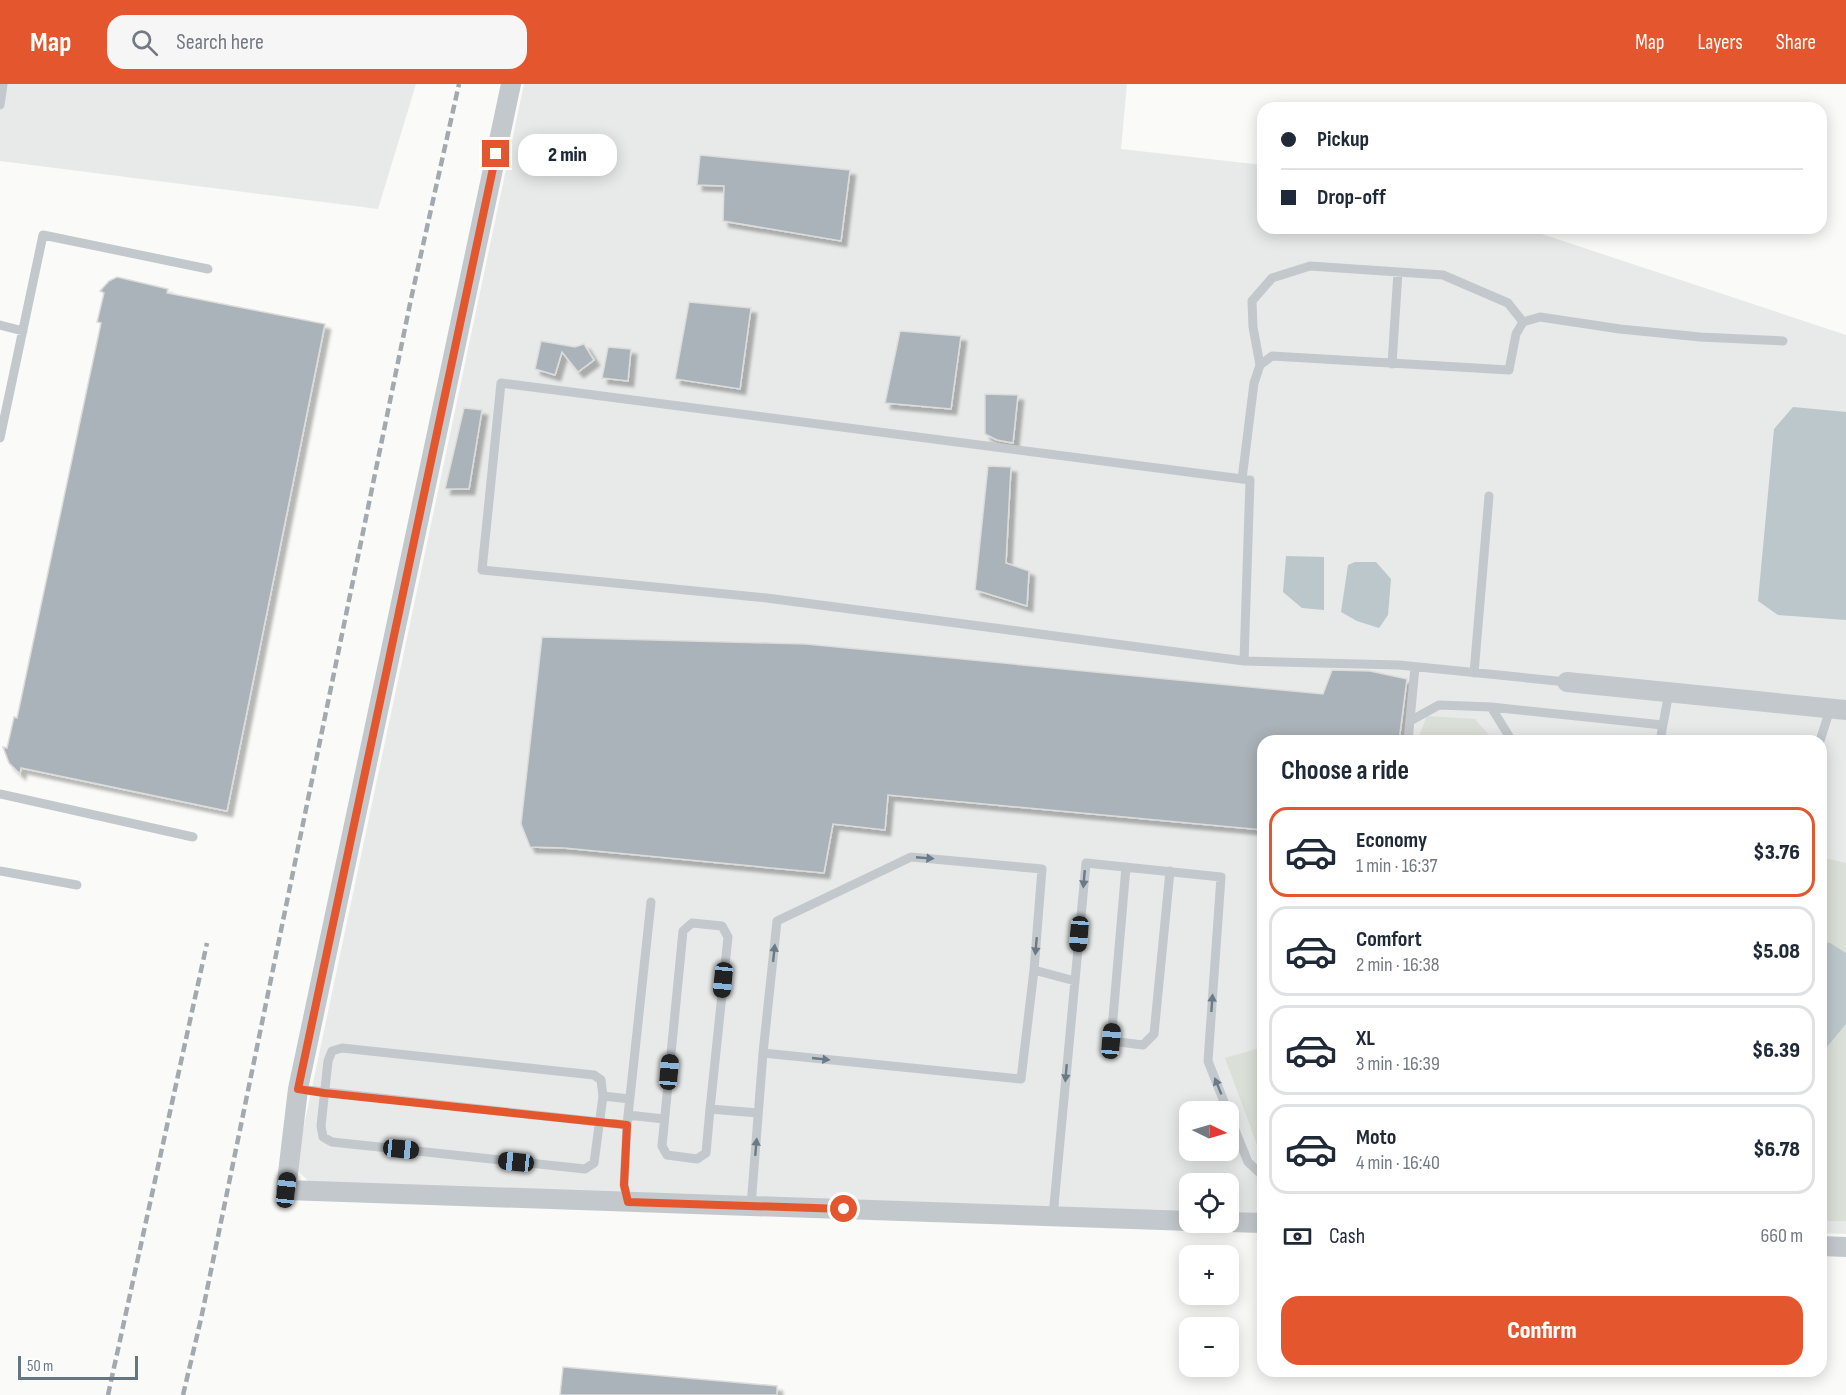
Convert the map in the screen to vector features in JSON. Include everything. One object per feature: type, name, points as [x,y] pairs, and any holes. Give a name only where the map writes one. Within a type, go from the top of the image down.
[{"type":"street","points":[[511,84],[298,1089],[286,1190],[1179,1221]]},
{"type":"street","points":[[1567,682],[1838,710]]},
{"type":"street","points":[[1239,1222],[1257,1223]]},
{"type":"street","points":[[1827,1246],[1846,1247]]},
{"type":"lane","points":[[0,105],[3,84]]},
{"type":"lane","points":[[0,438],[44,235],[208,269]]},
{"type":"lane","points":[[1242,479],[1254,383],[1260,365],[1253,327],[1252,302],[1272,278],[1310,266],[1443,275],[1508,303],[1522,322]]},
{"type":"lane","points":[[1392,364],[1398,272]]},
{"type":"lane","points":[[1260,365],[1272,356],[1509,370],[1516,334],[1522,322],[1540,317],[1620,329],[1700,337],[1784,341]]},
{"type":"lane","points":[[0,325],[23,331]]},
{"type":"lane","points":[[1244,661],[1250,480],[501,383],[482,570],[767,598],[1244,661],[1415,667],[1567,682]]},
{"type":"lane","points":[[1474,673],[1489,495]]},
{"type":"lane","points":[[1409,735],[1415,667]]},
{"type":"lane","points":[[1661,735],[1669,692]]},
{"type":"lane","points":[[1410,721],[1439,705],[1491,707],[1663,725]]},
{"type":"lane","points":[[1491,707],[1508,735]]},
{"type":"lane","points":[[1823,735],[1838,710]]},
{"type":"lane","points":[[0,794],[193,837]]},
{"type":"lane","points":[[751,1206],[763,1053],[777,921],[911,857],[1042,869],[1034,970],[1021,1079],[763,1053]]},
{"type":"lane","points":[[1053,1216],[1086,863],[1221,877],[1208,1061],[1224,1101]]},
{"type":"lane","points":[[1126,867],[1111,1041],[1143,1045],[1154,1034],[1170,871]]},
{"type":"lane","points":[[0,871],[77,885]]},
{"type":"lane","points":[[628,1202],[624,1185],[627,1120],[651,902]]},
{"type":"lane","points":[[692,923],[722,926],[728,937],[710,1109],[706,1153],[697,1159],[667,1155],[662,1146],[683,931],[692,923]]},
{"type":"lane","points":[[1034,970],[1075,981]]},
{"type":"lane","points":[[342,1048],[594,1075],[602,1080],[603,1096],[594,1163],[585,1169],[332,1142],[323,1137],[321,1126],[328,1061],[332,1051],[342,1048]]},
{"type":"lane","points":[[298,1089],[601,1122],[664,1119]]},
{"type":"lane","points":[[603,1096],[630,1099]]},
{"type":"lane","points":[[710,1109],[758,1113]]},
{"type":"lane","points":[[1239,1140],[1248,1162],[1257,1170]]},
{"type":"shaded area","points":[[0,84],[416,84],[378,209],[0,161]]},
{"type":"shaded area","points":[[524,84],[1127,84],[1121,149],[1257,164],[1257,234],[1542,234],[1846,335],[1846,1234],[1827,1233],[1827,735],[1257,735],[1257,1216],[1239,1215],[1239,1173],[1179,1173],[1179,1214],[315,1188],[295,1168]]},
{"type":"shaded area","points":[[1793,407],[1846,412],[1846,620],[1778,615],[1758,601],[1774,429]]},
{"type":"shaded area","points":[[1286,556],[1324,557],[1324,610],[1302,608],[1283,592]]},
{"type":"shaded area","points":[[1355,562],[1376,562],[1391,579],[1388,615],[1379,628],[1357,621],[1341,612],[1348,565]]},
{"type":"shaded area","points":[[1427,716],[1475,719],[1489,735],[1419,735]]},
{"type":"shaded area","points":[[1827,858],[1846,863],[1846,1221],[1827,1221]]},
{"type":"shaded area","points":[[1827,942],[1846,953],[1846,1024],[1827,1047]]},
{"type":"shaded area","points":[[1257,1049],[1257,1145],[1225,1058]]},
{"type":"building","points":[[700,155],[850,170],[841,241],[723,221],[724,186],[697,185]]},
{"type":"building","points":[[117,277],[168,289],[167,293],[325,324],[227,811],[21,768],[20,774],[9,763],[3,747],[7,748],[14,717],[17,718],[101,323],[97,322],[104,293],[100,291],[109,281]]},
{"type":"building","points":[[689,302],[751,308],[740,389],[675,379]]},
{"type":"building","points":[[900,331],[961,336],[951,409],[885,403]]},
{"type":"building","points":[[541,341],[575,347],[584,344],[594,360],[578,372],[562,352],[555,375],[535,369]]},
{"type":"building","points":[[608,347],[631,349],[628,381],[602,378]]},
{"type":"building","points":[[985,394],[1018,395],[1013,443],[997,440],[985,434]]},
{"type":"building","points":[[464,408],[482,410],[469,489],[445,489]]},
{"type":"building","points":[[988,466],[1011,467],[1006,563],[1029,571],[1027,606],[975,590]]},
{"type":"building","points":[[542,637],[806,644],[1323,694],[1332,670],[1370,671],[1407,679],[1400,735],[1257,735],[1257,829],[888,795],[885,830],[833,824],[824,873],[564,848],[530,847],[521,824]]},
{"type":"building","points":[[563,1367],[777,1386],[777,1395],[560,1395]]},
{"type":"railway","points":[[183,1395],[201,1319],[411,299],[459,84]]},
{"type":"railway","points":[[108,1395],[207,943]]},
{"type":"route","points":[[496,154],[298,1089],[627,1125],[624,1185],[628,1202],[844,1209]]}]
